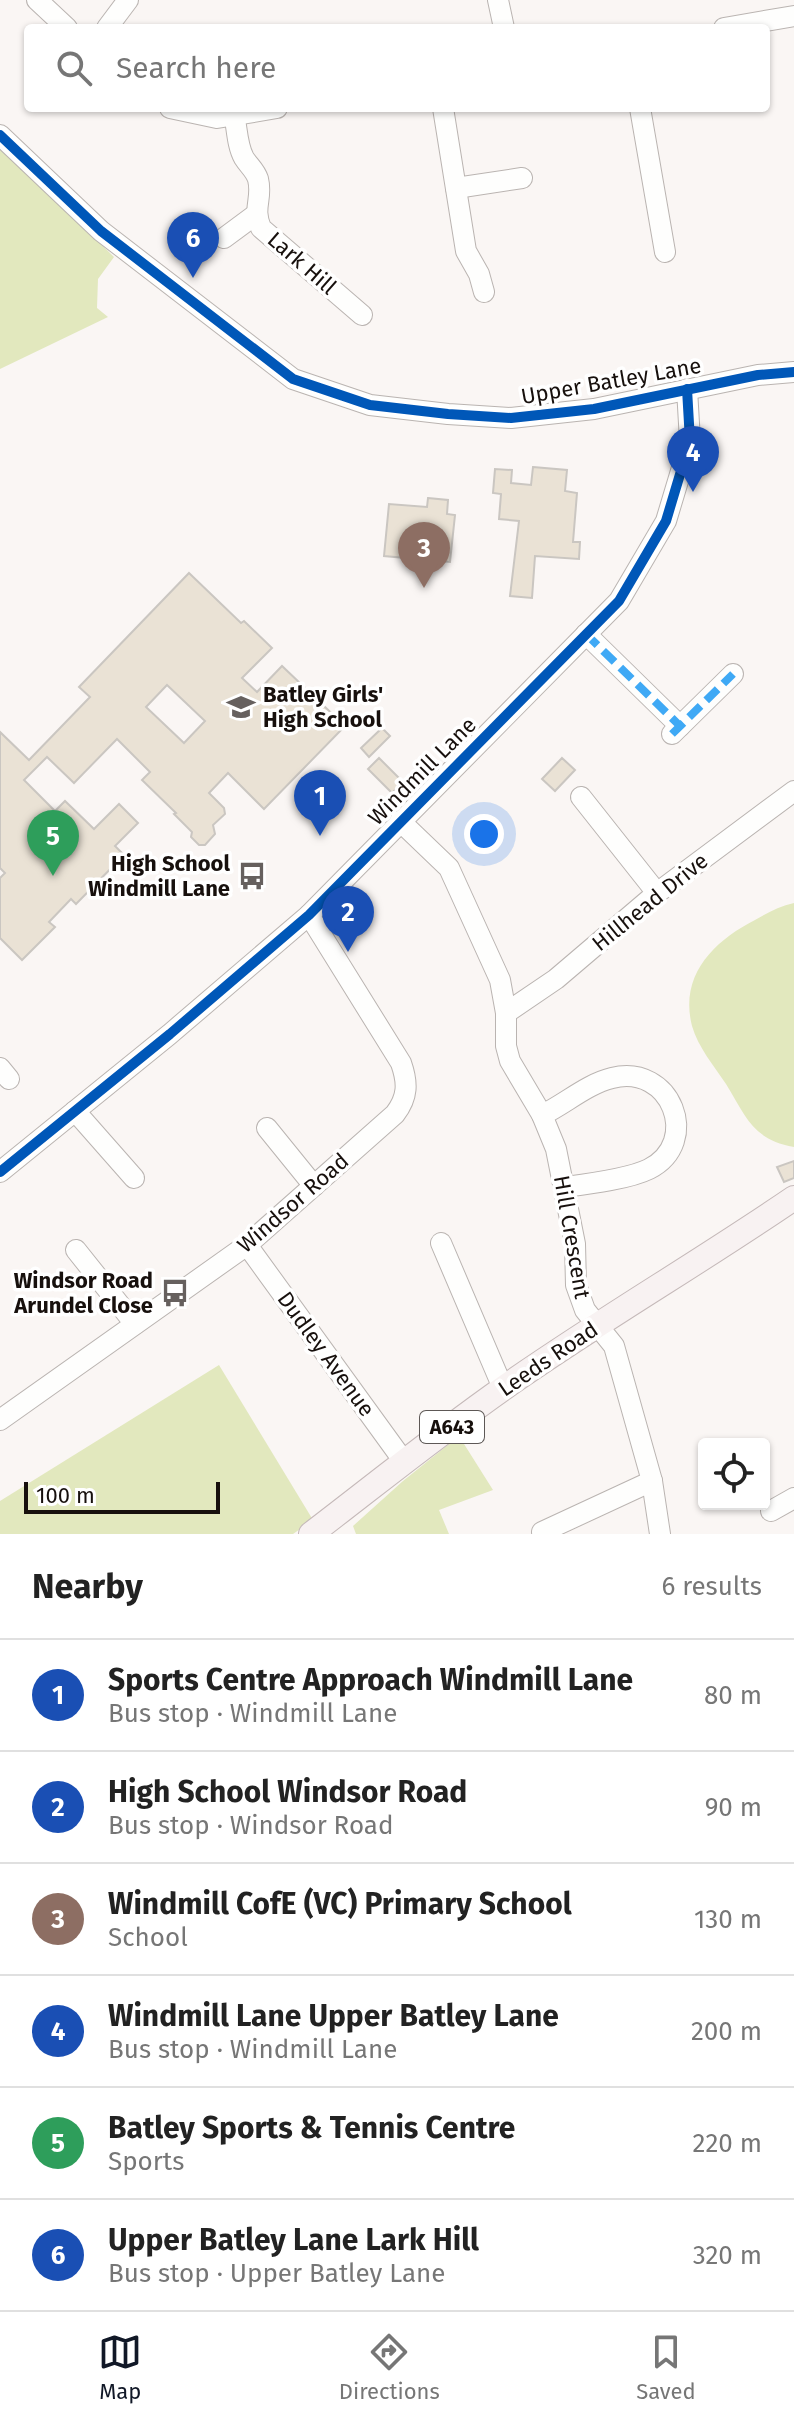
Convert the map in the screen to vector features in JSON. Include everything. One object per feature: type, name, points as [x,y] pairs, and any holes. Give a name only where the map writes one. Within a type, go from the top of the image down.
[{"type":"main road","name":"Leeds Road","points":[[311,1534],[503,1388],[794,1198]]},
{"type":"street","points":[[37,0],[63,24]]},
{"type":"street","points":[[498,0],[503,24]]},
{"type":"street","points":[[111,24],[132,2]]},
{"type":"street","points":[[733,24],[769,9],[794,16]]},
{"type":"street","points":[[189,112],[217,118],[248,112]]},
{"type":"street","points":[[444,112],[466,251],[479,274],[484,292]]},
{"type":"street","points":[[641,112],[665,252]]},
{"type":"street","name":"Lark Hill","points":[[234,114],[243,156],[255,171],[259,183],[260,196],[255,215],[261,228],[362,315]]},
{"type":"street","name":"Upper Batley Lane","points":[[0,135],[101,231],[293,379],[370,405],[511,418],[594,409],[758,375],[794,372]]},
{"type":"street","points":[[456,188],[522,178]]},
{"type":"street","points":[[224,238],[255,215]]},
{"type":"street","name":"Windmill Lane","points":[[0,1172],[170,1034],[309,915],[619,601],[666,521],[690,441],[687,389]]},
{"type":"street","points":[[586,634],[676,730],[733,674]]},
{"type":"street","name":"Hillhead Drive","points":[[506,1013],[556,979],[657,893],[794,791]]},
{"type":"street","points":[[581,797],[657,893]]},
{"type":"street","points":[[400,821],[449,868],[500,980],[506,1013]]},
{"type":"street","name":"Windsor Road","points":[[0,1420],[247,1245],[395,1114],[405,1100],[407,1078],[401,1063],[309,915]]},
{"type":"street","name":"Hill Crescent","points":[[506,1013],[506,1046],[510,1061],[542,1115],[556,1149],[575,1244],[576,1285],[585,1310],[614,1346],[652,1481],[660,1534]]},
{"type":"street","points":[[542,1115],[597,1084],[624,1076],[647,1079],[659,1086],[676,1113],[672,1144],[661,1161],[649,1169],[565,1187]]},
{"type":"street","points":[[75,1111],[134,1178]]},
{"type":"street","points":[[267,1128],[314,1186]]},
{"type":"street","points":[[441,1243],[503,1388]]},
{"type":"street","name":"Dudley Avenue","points":[[247,1245],[405,1463]]},
{"type":"street","points":[[76,1250],[135,1324]]},
{"type":"street","points":[[542,1532],[652,1481]]},
{"type":"street","points":[[771,1511],[794,1498]]},
{"type":"green space","points":[[0,144],[114,257],[98,279],[97,308],[108,317],[0,369]]},
{"type":"green space","points":[[794,903],[794,1147],[769,1139],[752,1125],[698,1041],[689,1008],[695,976],[714,949],[740,928]]},
{"type":"green space","points":[[219,1365],[313,1520],[293,1534],[0,1534],[0,1501]]},
{"type":"green space","points":[[459,1436],[493,1490],[439,1510],[449,1534],[356,1534],[353,1526]]},
{"type":"building","points":[[533,467],[567,470],[565,491],[577,493],[573,542],[580,542],[579,559],[535,556],[532,598],[510,596],[519,521],[499,519],[501,494],[493,493],[495,469],[512,470],[511,483],[531,485]]},
{"type":"building","points":[[428,498],[448,500],[447,514],[455,515],[450,562],[384,556],[389,504],[427,507]]},
{"type":"building","name":"Batley Girls' High School","points":[[189,573],[272,648],[242,678],[257,692],[282,666],[345,726],[264,809],[228,773],[209,793],[224,808],[225,814],[213,825],[215,834],[205,845],[199,845],[191,837],[192,832],[176,813],[142,780],[150,772],[117,739],[74,783],[47,757],[24,780],[55,811],[65,801],[94,829],[119,804],[138,823],[115,846],[124,855],[76,904],[71,899],[49,922],[55,927],[22,960],[0,938],[0,878],[5,873],[0,868],[0,732],[29,760],[90,697],[79,687]],"holes":[[[167,685],[205,721],[184,743],[146,707]]]},
{"type":"building","points":[[382,728],[390,736],[369,757],[361,748]]},
{"type":"building","points":[[379,758],[403,782],[392,793],[368,769]]},
{"type":"building","points":[[562,758],[575,770],[555,791],[542,779]]},
{"type":"building","points":[[794,1161],[794,1178],[784,1182],[777,1167]]},
{"type":"marked path","points":[[586,634],[680,726]]},
{"type":"marked path","points":[[672,734],[733,674]]},
{"type":"cycle path","points":[[0,135],[101,231],[293,379],[370,405],[511,418],[594,409],[758,375],[794,372]]},
{"type":"cycle path","points":[[0,1172],[170,1034],[309,915],[619,601],[666,521],[690,441],[687,389]]},
{"type":"place","name":"Upper Batley Lane Lark Hill","points":[[193,278]]},
{"type":"place","name":"Windmill Lane Upper Batley Lane","points":[[693,492]]},
{"type":"place","name":"Windmill CofE (VC) Primary School","points":[[424,588]]},
{"type":"place","name":"Batley Girls' High School","points":[[241,707]]},
{"type":"place","name":"Sports Centre Approach Windmill Lane","points":[[320,836]]},
{"type":"place","name":"Batley Sports & Tennis Centre","points":[[53,876]]},
{"type":"place","name":"High School Windmill Lane","points":[[252,876]]},
{"type":"place","name":"High School Windsor Road","points":[[348,952]]},
{"type":"place","name":"Windsor Road Arundel Close","points":[[175,1293]]}]
